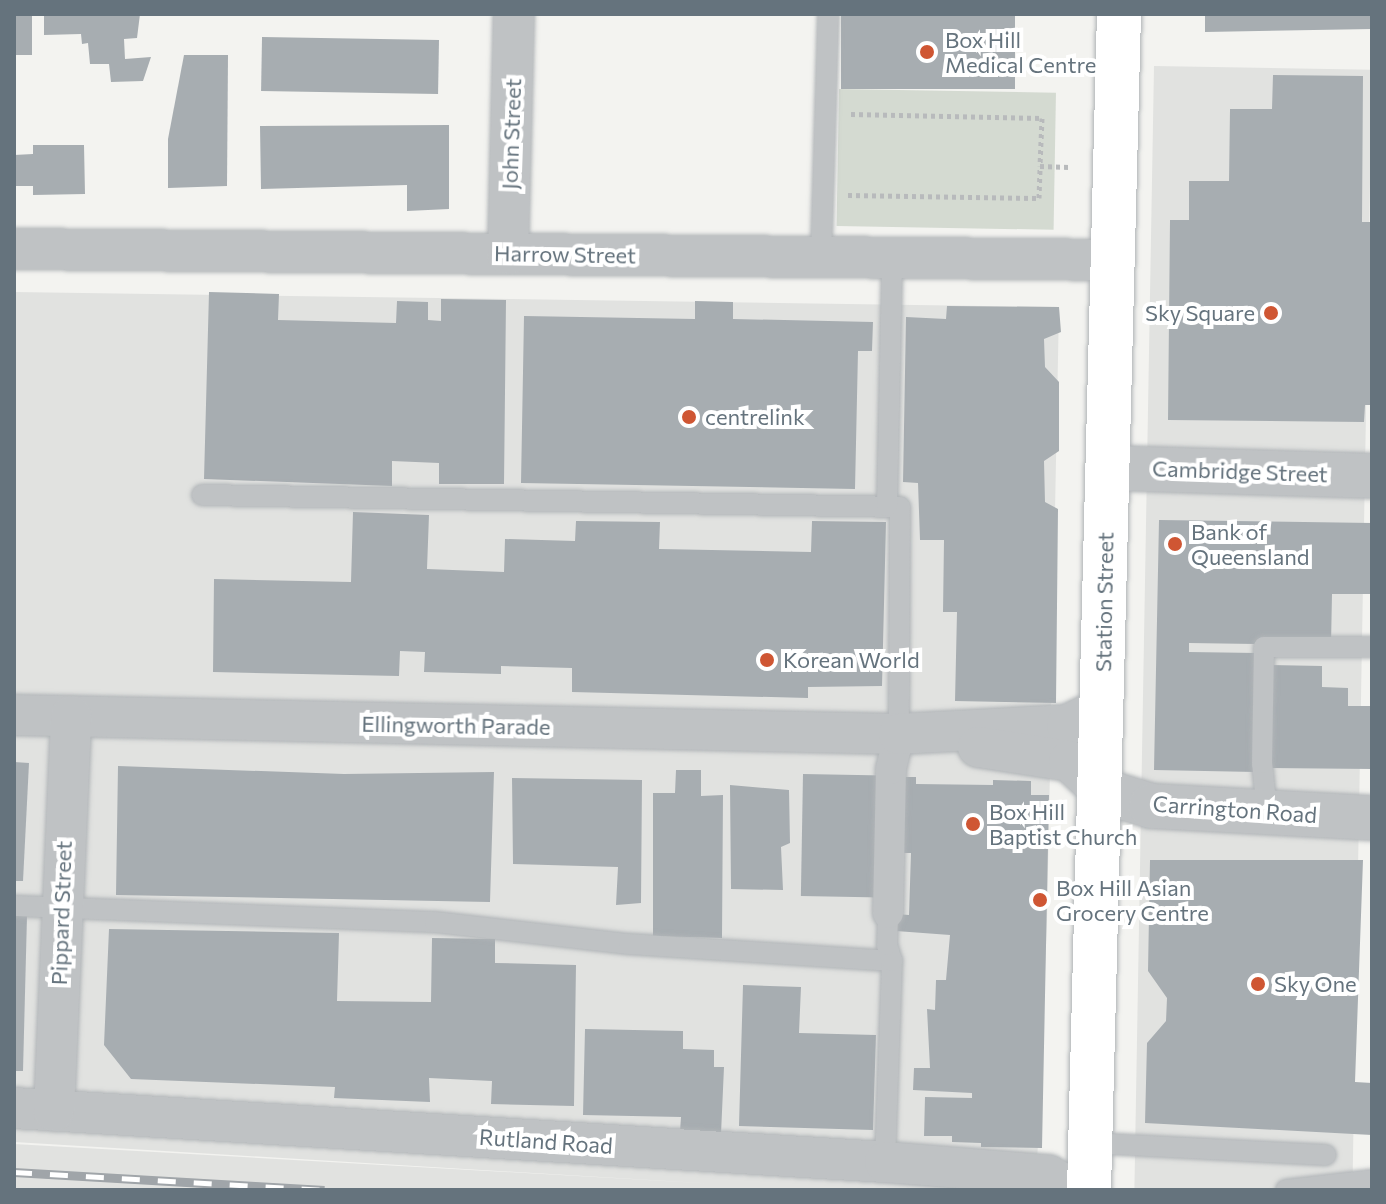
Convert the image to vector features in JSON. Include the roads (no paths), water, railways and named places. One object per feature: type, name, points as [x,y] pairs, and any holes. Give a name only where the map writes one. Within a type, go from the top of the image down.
[{"type":"main road","name":"Station Street","points":[[1089,1190],[1119,14]]},
{"type":"street","name":"John Street","points":[[508,254],[514,14]]},
{"type":"street","name":"Harrow Street","points":[[14,249],[1115,260]]},
{"type":"street","name":"Cambridge Street","points":[[1108,468],[1372,476]]},
{"type":"street","name":"Ellingworth Parade","points":[[14,715],[899,734],[1067,725],[1102,708]]},
{"type":"street","name":"Pippard Street","points":[[54,1111],[71,716]]},
{"type":"street","name":"Ellingworth Parade","points":[[899,734],[1069,761],[1100,790]]},
{"type":"street","points":[[888,913],[891,769],[899,734]]},
{"type":"street","name":"Carrington Road","points":[[1100,790],[1151,806],[1372,818]]},
{"type":"street","name":"Rutland Road","points":[[14,1108],[885,1162],[1048,1175],[1073,1190]]},
{"type":"lane","points":[[821,257],[828,14]]},
{"type":"lane","points":[[887,506],[892,258]]},
{"type":"lane","points":[[202,495],[900,507],[899,734]]},
{"type":"lane","points":[[1267,812],[1262,763],[1264,647],[1372,647]]},
{"type":"lane","points":[[14,906],[435,922],[629,944],[892,961]]},
{"type":"lane","points":[[885,1162],[892,961],[887,945],[888,913]]},
{"type":"lane","points":[[1090,1143],[1326,1155]]},
{"type":"lane","points":[[1286,1190],[1372,1180]]},
{"type":"railway","points":[[14,1172],[324,1190]]},
{"type":"place","name":"Box Hill Medical Centre","points":[[927,52]]},
{"type":"place","name":"Sky Square","points":[[1271,313]]},
{"type":"place","name":"centrelink","points":[[689,417]]},
{"type":"place","name":"Bank of Queensland","points":[[1175,544]]},
{"type":"place","name":"Korean World","points":[[767,660]]},
{"type":"place","name":"Box Hill Baptist Church","points":[[973,824]]},
{"type":"place","name":"Box Hill Asian Grocery Centre","points":[[1040,900]]},
{"type":"place","name":"Sky One","points":[[1258,984]]}]
